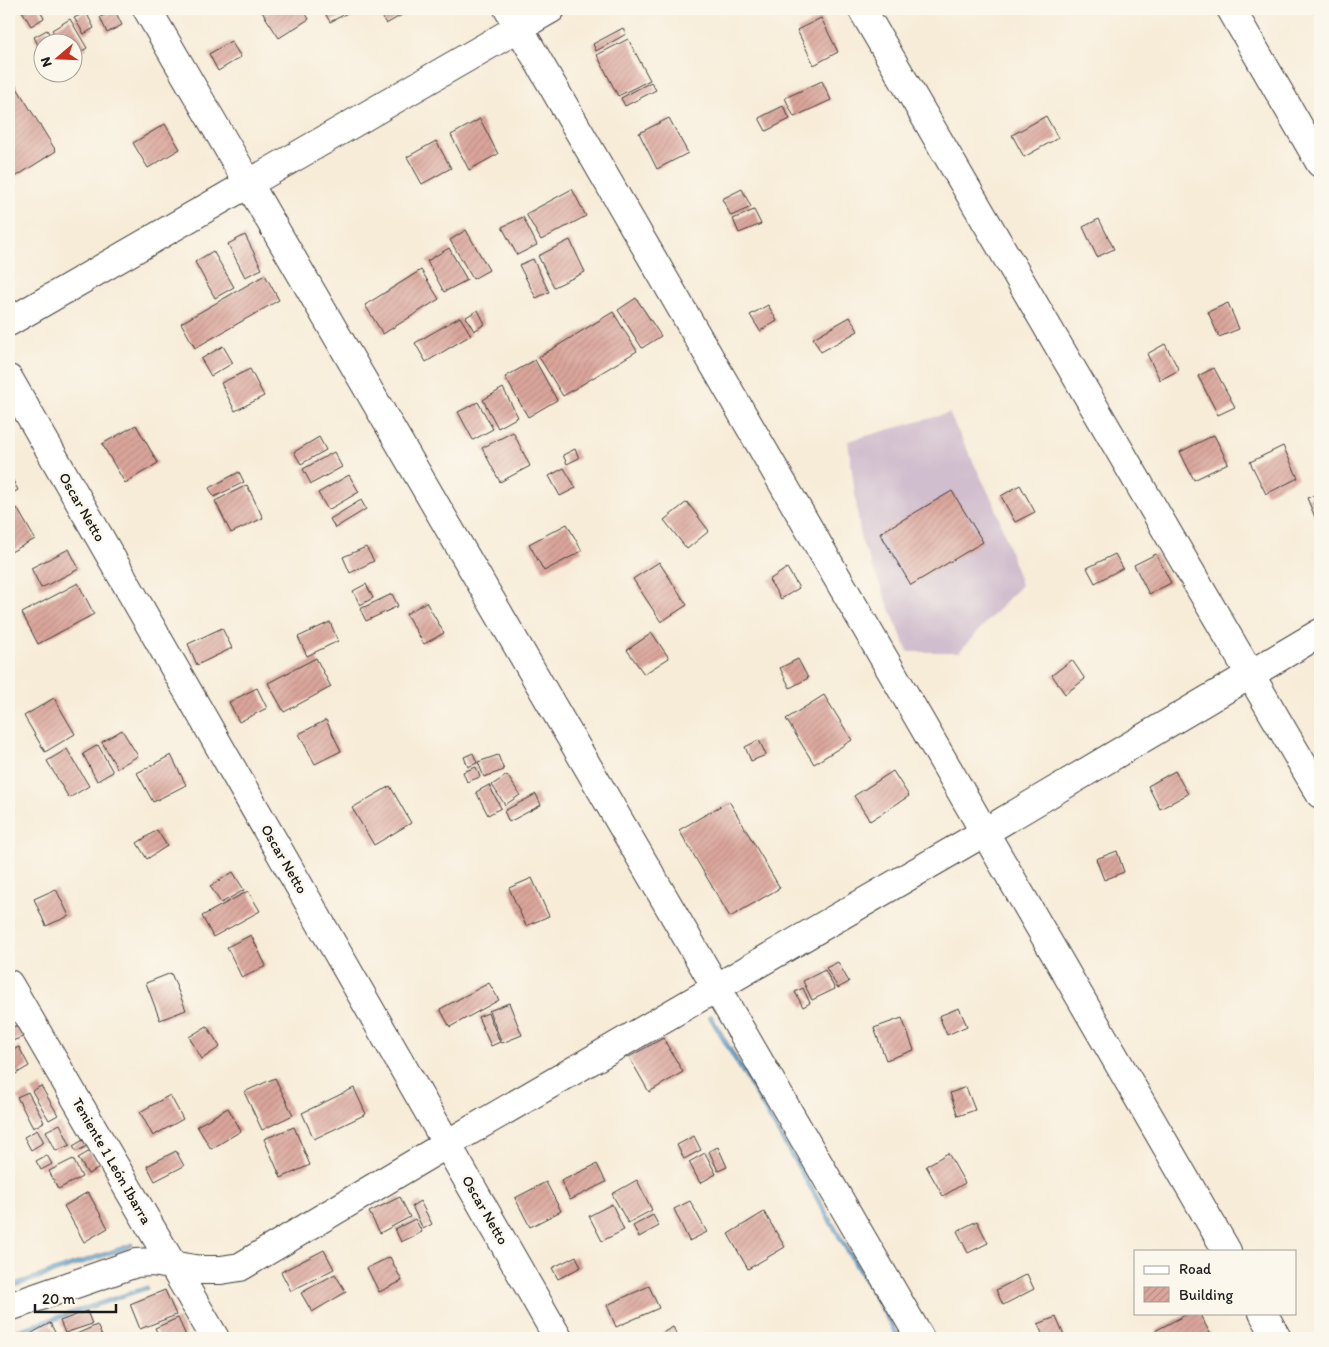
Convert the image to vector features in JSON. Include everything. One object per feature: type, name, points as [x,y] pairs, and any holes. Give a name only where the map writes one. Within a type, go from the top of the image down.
[{"type":"street","points":[[147,9],[920,1338]]},
{"type":"street","points":[[9,322],[248,183],[513,18],[551,9]]},
{"type":"street","points":[[862,9],[1320,794]]},
{"type":"street","points":[[1231,9],[1320,163]]},
{"type":"street","points":[[513,18],[1226,1250]]},
{"type":"street","name":"Oscar Netto","points":[[9,380],[558,1338]]},
{"type":"street","points":[[9,1307],[136,1263],[152,1262],[174,1267],[207,1270],[240,1267],[447,1144],[985,832],[1320,633]]},
{"type":"street","name":"Teniente 1 León Ibarra","points":[[9,984],[215,1338]]},
{"type":"street","points":[[1264,1314],[1277,1338]]},
{"type":"shaded area","points":[[949,413],[996,508],[1021,585],[959,652],[908,652],[861,540],[848,441]]},
{"type":"water","points":[[711,1014],[901,1338],[897,1338],[708,1016]]},
{"type":"water","points":[[133,1243],[132,1247],[9,1289],[9,1285]]},
{"type":"water","points":[[147,1286],[148,1289],[9,1336],[9,1332]]},
{"type":"building","points":[[21,9],[39,9],[44,18],[31,26]]},
{"type":"building","points":[[260,9],[303,9],[309,19],[279,38]]},
{"type":"building","points":[[323,9],[355,9],[330,22]]},
{"type":"building","points":[[378,9],[405,9],[407,12],[386,24]]},
{"type":"building","points":[[115,11],[122,25],[107,33],[100,17]]},
{"type":"building","points":[[86,12],[94,28],[84,34],[74,18]]},
{"type":"building","points":[[821,18],[838,52],[814,65],[797,30]]},
{"type":"building","points":[[70,19],[78,32],[53,32],[52,30]]},
{"type":"building","points":[[623,28],[626,34],[596,51],[593,44]]},
{"type":"building","points":[[82,39],[87,48],[82,51]]},
{"type":"building","points":[[628,39],[650,80],[618,96],[597,55]]},
{"type":"building","points":[[231,41],[241,57],[218,71],[209,54]]},
{"type":"building","points":[[9,75],[56,151],[9,181]]},
{"type":"building","points":[[822,81],[831,100],[794,117],[785,98]]},
{"type":"building","points":[[651,82],[656,90],[625,106],[621,98]]},
{"type":"building","points":[[783,106],[790,119],[766,131],[759,118]]},
{"type":"building","points":[[1046,116],[1058,138],[1024,157],[1012,135]]},
{"type":"building","points":[[669,118],[688,153],[657,169],[639,133]]},
{"type":"building","points":[[480,119],[498,154],[469,170],[451,135]]},
{"type":"building","points":[[165,124],[180,149],[148,168],[133,143]]},
{"type":"building","points":[[436,141],[451,168],[422,184],[407,157]]},
{"type":"building","points":[[572,189],[586,216],[541,240],[526,214]]},
{"type":"building","points":[[742,189],[751,207],[731,216],[722,199]]},
{"type":"building","points":[[754,210],[761,224],[739,233],[733,219]]},
{"type":"building","points":[[523,217],[537,245],[517,255],[502,227]]},
{"type":"building","points":[[1099,219],[1114,249],[1097,257],[1083,227]]},
{"type":"building","points":[[466,230],[489,270],[473,279],[450,240]]},
{"type":"building","points":[[245,235],[262,269],[245,277],[228,244]]},
{"type":"building","points":[[570,240],[585,272],[554,287],[538,256]]},
{"type":"building","points":[[449,248],[467,280],[444,292],[427,261]]},
{"type":"building","points":[[213,251],[234,287],[215,298],[195,262]]},
{"type":"building","points":[[533,259],[549,292],[536,298],[519,265]]},
{"type":"building","points":[[421,270],[439,299],[383,334],[365,305]]},
{"type":"building","points":[[265,275],[279,300],[195,348],[181,323]]},
{"type":"building","points":[[636,298],[661,336],[642,348],[618,310]]},
{"type":"building","points":[[1228,303],[1239,329],[1219,337],[1208,312]]},
{"type":"building","points":[[768,305],[777,321],[760,331],[750,315]]},
{"type":"building","points":[[478,310],[485,324],[474,331],[466,317]]},
{"type":"building","points":[[613,312],[637,351],[563,396],[539,357]]},
{"type":"building","points":[[460,317],[471,335],[426,362],[415,343]]},
{"type":"building","points":[[850,317],[858,331],[821,352],[813,338]]},
{"type":"building","points":[[1165,344],[1179,370],[1160,380],[1147,354]]},
{"type":"building","points":[[223,346],[233,363],[211,376],[201,359]]},
{"type":"building","points":[[535,360],[557,400],[528,417],[505,377]]},
{"type":"building","points":[[1214,368],[1235,407],[1218,415],[1198,376]]},
{"type":"building","points":[[250,369],[264,396],[235,411],[221,383]]},
{"type":"building","points":[[503,388],[518,417],[498,428],[483,400]]},
{"type":"building","points":[[478,402],[493,429],[473,440],[458,412]]},
{"type":"building","points":[[136,425],[158,463],[125,483],[102,444]]},
{"type":"building","points":[[513,432],[530,466],[500,482],[482,448]]},
{"type":"building","points":[[1214,435],[1228,463],[1194,480],[1180,452]]},
{"type":"building","points":[[319,437],[326,450],[301,464],[294,452]]},
{"type":"building","points":[[1283,446],[1298,478],[1266,494],[1250,462]]},
{"type":"building","points":[[575,449],[579,458],[567,464],[563,455]]},
{"type":"building","points":[[334,452],[342,467],[311,484],[303,469]]},
{"type":"building","points":[[564,468],[576,488],[560,496],[549,476]]},
{"type":"building","points":[[239,472],[244,482],[214,497],[209,488]]},
{"type":"building","points":[[9,473],[18,490],[9,495]]},
{"type":"building","points":[[349,475],[359,492],[328,510],[318,493]]},
{"type":"building","points":[[247,485],[263,518],[231,533],[215,501]]},
{"type":"building","points":[[1020,485],[1035,512],[1015,522],[1001,496]]},
{"type":"building","points":[[952,491],[983,542],[911,585],[880,533]]},
{"type":"building","points":[[1320,493],[1320,529],[1307,498]]},
{"type":"building","points":[[361,500],[366,509],[335,528],[330,519]]},
{"type":"building","points":[[687,502],[709,531],[687,549],[664,520]]},
{"type":"building","points":[[17,508],[35,539],[9,553],[9,513]]},
{"type":"building","points":[[567,524],[582,551],[544,571],[529,544]]},
{"type":"building","points":[[366,547],[374,561],[350,573],[343,557]]},
{"type":"building","points":[[69,549],[79,569],[41,588],[31,568]]},
{"type":"building","points":[[1115,554],[1123,568],[1095,583],[1087,568]]},
{"type":"building","points":[[1156,554],[1171,583],[1149,594],[1134,565]]},
{"type":"building","points":[[659,562],[687,605],[661,622],[633,579]]},
{"type":"building","points":[[787,568],[799,588],[781,599],[769,580]]},
{"type":"building","points":[[78,583],[94,614],[38,644],[22,613]]},
{"type":"building","points":[[366,584],[373,598],[360,605],[353,591]]},
{"type":"building","points":[[392,594],[398,606],[366,621],[360,609]]},
{"type":"building","points":[[426,602],[444,633],[424,644],[406,614]]},
{"type":"building","points":[[330,622],[338,641],[307,656],[298,637]]},
{"type":"building","points":[[222,628],[232,648],[197,665],[188,644]]},
{"type":"building","points":[[652,633],[669,658],[644,674],[627,650]]},
{"type":"building","points":[[316,658],[331,687],[284,712],[268,683]]},
{"type":"building","points":[[798,659],[808,678],[790,688],[780,668]]},
{"type":"building","points":[[1072,660],[1085,679],[1065,694],[1052,675]]},
{"type":"building","points":[[257,688],[267,708],[239,722],[229,702]]},
{"type":"building","points":[[824,695],[852,740],[814,764],[786,719]]},
{"type":"building","points":[[54,698],[75,734],[45,752],[24,716]]},
{"type":"building","points":[[326,720],[341,751],[315,764],[299,734]]},
{"type":"building","points":[[122,730],[138,756],[117,768],[102,742]]},
{"type":"building","points":[[759,740],[766,755],[751,761],[745,747]]},
{"type":"building","points":[[98,745],[113,772],[97,781],[83,754]]},
{"type":"building","points":[[67,749],[89,786],[69,798],[47,761]]},
{"type":"building","points":[[473,753],[477,763],[468,767],[464,757]]},
{"type":"building","points":[[171,755],[186,785],[153,802],[137,773]]},
{"type":"building","points":[[498,755],[504,770],[484,777],[478,762]]},
{"type":"building","points":[[476,767],[480,777],[467,782],[463,772]]},
{"type":"building","points":[[893,771],[909,796],[870,821],[854,796]]},
{"type":"building","points":[[1175,771],[1188,794],[1160,809],[1148,786]]},
{"type":"building","points":[[507,775],[520,795],[505,805],[492,785]]},
{"type":"building","points":[[489,785],[501,808],[488,815],[476,792]]},
{"type":"building","points":[[390,786],[411,823],[374,845],[352,808]]},
{"type":"building","points":[[536,794],[541,805],[509,822],[504,811]]},
{"type":"building","points":[[729,801],[780,888],[730,917],[679,830]]},
{"type":"building","points":[[157,830],[167,846],[147,859],[137,843]]},
{"type":"building","points":[[1117,851],[1124,872],[1104,880],[1096,859]]},
{"type":"building","points":[[233,872],[244,890],[221,903],[210,886]]},
{"type":"building","points":[[532,878],[549,916],[526,926],[509,888]]},
{"type":"building","points":[[56,889],[69,916],[46,926],[34,899]]},
{"type":"building","points":[[248,891],[260,911],[213,937],[202,916]]},
{"type":"building","points":[[251,935],[266,966],[242,978],[227,947]]},
{"type":"building","points":[[838,962],[849,982],[838,988],[826,968]]},
{"type":"building","points":[[825,970],[835,989],[812,1000],[803,981]]},
{"type":"building","points":[[171,973],[186,1010],[160,1020],[146,983]]},
{"type":"building","points":[[489,983],[499,1000],[450,1027],[440,1009]]},
{"type":"building","points":[[803,988],[810,1003],[803,1007],[795,992]]},
{"type":"building","points":[[509,1003],[522,1035],[502,1043],[489,1011]]},
{"type":"building","points":[[959,1008],[967,1026],[947,1035],[939,1016]]},
{"type":"building","points":[[488,1013],[500,1042],[491,1046],[478,1017]]},
{"type":"building","points":[[902,1018],[914,1050],[886,1060],[874,1028]]},
{"type":"building","points":[[22,1024],[26,1036],[9,1042],[9,1028]]},
{"type":"building","points":[[207,1026],[220,1047],[202,1059],[189,1037]]},
{"type":"building","points":[[663,1038],[683,1072],[649,1092],[629,1057]]},
{"type":"building","points":[[19,1047],[29,1066],[9,1078],[9,1052]]},
{"type":"building","points":[[275,1078],[293,1115],[262,1130],[244,1092]]},
{"type":"building","points":[[41,1086],[58,1115],[49,1120],[32,1091]]},
{"type":"building","points":[[966,1087],[975,1110],[958,1116],[950,1093]]},
{"type":"building","points":[[354,1088],[366,1114],[314,1139],[302,1113]]},
{"type":"building","points":[[28,1092],[44,1122],[33,1128],[17,1097]]},
{"type":"building","points":[[170,1095],[183,1119],[153,1136],[140,1112]]},
{"type":"building","points":[[228,1108],[241,1131],[211,1149],[197,1126]]},
{"type":"building","points":[[60,1124],[70,1145],[56,1151],[46,1131]]},
{"type":"building","points":[[294,1127],[310,1165],[281,1178],[264,1139]]},
{"type":"building","points":[[37,1130],[44,1142],[31,1150],[24,1137]]},
{"type":"building","points":[[694,1136],[701,1150],[684,1159],[677,1145]]},
{"type":"building","points":[[83,1140],[87,1146],[76,1152],[73,1146]]},
{"type":"building","points":[[718,1147],[727,1167],[718,1171],[709,1151]]},
{"type":"building","points":[[90,1151],[100,1168],[88,1174],[78,1158]]},
{"type":"building","points":[[176,1151],[184,1166],[155,1181],[147,1166]]},
{"type":"building","points":[[705,1153],[716,1174],[700,1183],[689,1162]]},
{"type":"building","points":[[948,1153],[965,1183],[943,1196],[926,1166]]},
{"type":"building","points":[[47,1155],[52,1164],[41,1170],[36,1161]]},
{"type":"building","points":[[73,1159],[82,1177],[58,1189],[49,1171]]},
{"type":"building","points":[[597,1164],[606,1182],[570,1200],[561,1181]]},
{"type":"building","points":[[637,1180],[652,1210],[628,1223],[612,1194]]},
{"type":"building","points":[[546,1182],[561,1211],[530,1227],[515,1198]]},
{"type":"building","points":[[88,1192],[108,1228],[84,1242],[64,1206]]},
{"type":"building","points":[[400,1197],[410,1217],[380,1233],[369,1212]]},
{"type":"building","points":[[420,1201],[432,1224],[423,1229],[412,1206]]},
{"type":"building","points":[[690,1201],[707,1232],[689,1241],[674,1209]]},
{"type":"building","points":[[612,1204],[624,1230],[602,1241],[589,1216]]},
{"type":"building","points":[[764,1212],[785,1247],[748,1269],[728,1234]]},
{"type":"building","points":[[653,1215],[659,1226],[639,1237],[633,1226]]},
{"type":"building","points":[[415,1219],[422,1232],[401,1242],[395,1229]]},
{"type":"building","points":[[977,1221],[988,1243],[968,1253],[957,1231]]},
{"type":"building","points":[[324,1250],[334,1269],[291,1291],[281,1272]]},
{"type":"building","points":[[576,1256],[581,1267],[558,1279],[552,1268]]},
{"type":"building","points":[[390,1257],[402,1281],[379,1292],[367,1268]]},
{"type":"building","points":[[335,1274],[346,1292],[312,1312],[301,1293]]},
{"type":"building","points":[[1027,1274],[1034,1289],[1003,1305],[996,1290]]},
{"type":"building","points":[[649,1286],[659,1308],[616,1327],[607,1305]]},
{"type":"building","points":[[165,1290],[176,1315],[140,1329],[130,1304]]},
{"type":"building","points":[[87,1311],[92,1324],[65,1333],[60,1321]]},
{"type":"building","points":[[1187,1314],[1200,1314],[1211,1335],[1206,1338],[1159,1338],[1155,1331]]},
{"type":"building","points":[[1056,1317],[1065,1338],[1044,1338],[1038,1324]]},
{"type":"building","points":[[178,1318],[187,1338],[160,1338],[155,1328]]},
{"type":"building","points":[[50,1323],[58,1338],[23,1338]]},
{"type":"building","points":[[97,1325],[102,1336],[96,1338],[73,1338],[72,1336]]},
{"type":"building","points":[[673,1327],[679,1338],[658,1338],[657,1336]]}]
